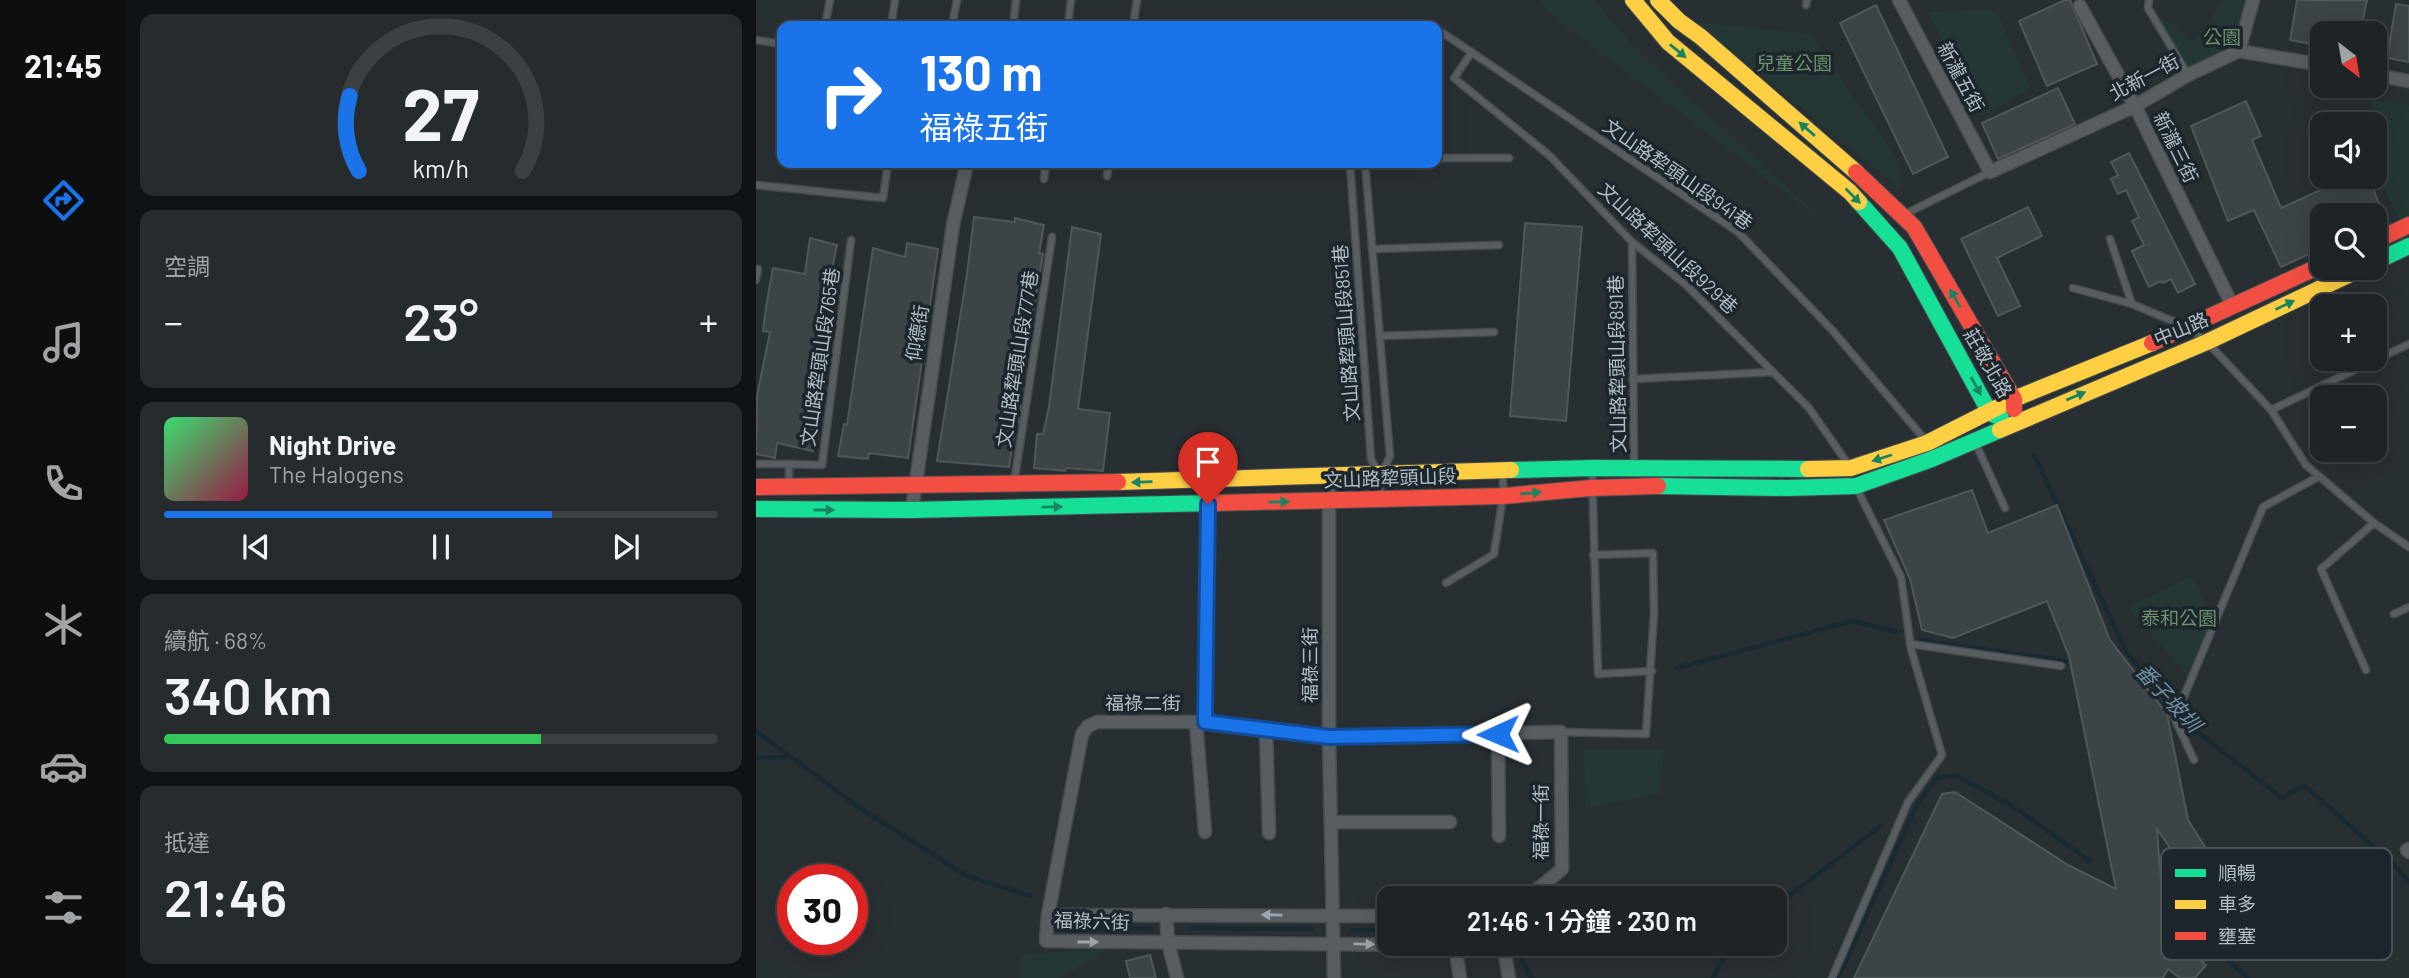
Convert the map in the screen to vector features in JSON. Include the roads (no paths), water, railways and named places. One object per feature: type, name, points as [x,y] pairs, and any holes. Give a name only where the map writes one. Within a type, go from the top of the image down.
[{"type":"main road","name":"莊敬北路","points":[[1633,0],[1668,42],[1850,192],[1900,247],[1990,413],[2014,424],[2014,399],[1914,227],[1862,177],[1658,0]]},
{"type":"main road","points":[[2387,235],[2409,225]]},
{"type":"main road","points":[[2387,256],[2409,246]]},
{"type":"main road","name":"中山路","points":[[1990,413],[2014,399],[2189,328],[2310,271]]},
{"type":"main road","name":"中山路","points":[[2014,424],[2207,342],[2338,280]]},
{"type":"main road","name":"文山路犂頭山段","points":[[756,487],[1014,485],[1592,468],[1851,468],[1927,443],[1990,413]]},
{"type":"main road","name":"文山路犂頭山段","points":[[756,509],[912,510],[1329,501],[1503,495],[1635,486],[1856,486],[1931,459],[2014,424]]},
{"type":"street","name":"新瀧五街","points":[[1899,0],[1990,172]]},
{"type":"street","points":[[2253,0],[2239,51],[2310,63]]},
{"type":"street","name":"新瀧三街","points":[[2080,6],[2135,106],[2232,307]]},
{"type":"street","name":"北新一街","points":[[1990,172],[2135,106],[2188,75],[2239,51]]},
{"type":"street","points":[[2387,77],[2409,81]]},
{"type":"street","name":"仰德街","points":[[912,510],[913,487],[953,225],[966,168]]},
{"type":"street","name":"福祿三街","points":[[1329,477],[1329,737],[1334,978]]},
{"type":"street","points":[[1205,832],[1200,722],[1208,504]]},
{"type":"street","name":"福祿二街","points":[[1048,915],[1082,734],[1088,726],[1097,722],[1200,722],[1329,737],[1561,732]]},
{"type":"street","points":[[1266,729],[1269,833]]},
{"type":"street","name":"福祿一街","points":[[1541,886],[1562,869],[1561,732]]},
{"type":"street","points":[[1498,734],[1499,836]]},
{"type":"street","points":[[1331,822],[1451,822]]},
{"type":"street","points":[[1166,914],[1168,942],[1177,978]]},
{"type":"street","name":"福祿六街","points":[[1377,916],[1048,915],[1046,941],[1377,944]]},
{"type":"street","points":[[1457,956],[1460,978]]},
{"type":"street","points":[[1505,956],[1509,978]]},
{"type":"lane","points":[[826,21],[830,0]]},
{"type":"lane","points":[[892,21],[895,0]]},
{"type":"lane","points":[[953,21],[957,0]]},
{"type":"lane","points":[[1014,21],[1016,0]]},
{"type":"lane","points":[[1069,21],[1071,0]]},
{"type":"lane","points":[[1134,21],[1137,0]]},
{"type":"lane","points":[[2148,4],[2188,75]]},
{"type":"lane","name":"文山路犂頭山段941巷","points":[[1442,32],[1738,232],[1832,330],[1927,443]]},
{"type":"lane","points":[[756,40],[777,43]]},
{"type":"lane","name":"文山路犂頭山段929巷","points":[[1472,52],[1454,78],[1550,156],[1632,242],[1685,284],[1810,408],[1851,468],[1856,486],[1901,577],[1910,644],[1942,755],[1908,802],[1832,978]]},
{"type":"lane","points":[[1442,158],[1508,158]]},
{"type":"lane","points":[[756,185],[883,198],[887,168]]},
{"type":"lane","points":[[1044,178],[1045,168]]},
{"type":"lane","points":[[1107,176],[1108,168]]},
{"type":"lane","name":"文山路犂頭山段851巷","points":[[1350,168],[1371,459],[1380,475],[1380,499]]},
{"type":"lane","points":[[1365,168],[1390,456],[1380,475]]},
{"type":"lane","points":[[1911,211],[1990,172]]},
{"type":"lane","name":"文山路犂頭山段777巷","points":[[1014,485],[1052,237]]},
{"type":"lane","points":[[2110,239],[2132,304]]},
{"type":"lane","name":"文山路犂頭山段765巷","points":[[789,487],[789,464],[821,465],[851,240]]},
{"type":"lane","name":"文山路犂頭山段891巷","points":[[1632,242],[1635,486]]},
{"type":"lane","points":[[1372,249],[1499,245]]},
{"type":"lane","points":[[756,280],[758,269]]},
{"type":"lane","points":[[2073,288],[2132,304],[2189,328],[2207,342],[2271,410],[2306,465],[2318,477],[2374,523],[2409,547]]},
{"type":"lane","points":[[1380,336],[1494,332]]},
{"type":"lane","points":[[2271,410],[2409,344]]},
{"type":"lane","points":[[1633,379],[1773,372]]},
{"type":"lane","points":[[1968,424],[2005,508]]},
{"type":"lane","points":[[756,464],[789,464]]},
{"type":"lane","points":[[1592,468],[1598,674],[1652,671]]},
{"type":"lane","points":[[1446,583],[1494,554],[1503,495],[1503,471]]},
{"type":"lane","points":[[2194,760],[2173,715],[2185,694],[2263,508],[2318,477]]},
{"type":"lane","points":[[2366,670],[2322,569],[2374,523]]},
{"type":"lane","points":[[1561,732],[1646,734],[1652,671],[1653,554],[1593,555]]},
{"type":"lane","points":[[2394,614],[2409,607]]},
{"type":"lane","points":[[1910,644],[2061,666]]},
{"type":"waterway","name":"番子坡圳","points":[[2034,455],[2127,653],[2191,727],[2282,798],[2304,785],[2375,848]]},
{"type":"waterway","points":[[1677,668],[1853,621],[1897,632]]},
{"type":"waterway","points":[[1919,640],[2066,661]]},
{"type":"waterway","points":[[756,731],[860,808],[967,876],[1031,896]]},
{"type":"waterway","points":[[756,758],[790,757]]},
{"type":"waterway","points":[[1838,978],[1917,805],[1937,778],[1956,775],[2014,807],[2090,861]]},
{"type":"waterway","points":[[1787,897],[1881,826]]},
{"type":"waterway","name":"番子坡圳","points":[[2392,863],[2409,882]]},
{"type":"waterway","points":[[1074,928],[1151,929]]},
{"type":"waterway","points":[[1193,928],[1311,929]]},
{"type":"waterway","points":[[1352,930],[1377,930]]},
{"type":"waterway","points":[[1520,956],[1531,978]]},
{"type":"waterway","points":[[1713,978],[1724,956]]},
{"type":"waterway","points":[[2228,960],[2248,978]]},
{"type":"park label","name":"公園","points":[[2222,37]]},
{"type":"park label","name":"兒童公園","points":[[1794,63]]},
{"type":"park label","name":"泰和公園","points":[[2179,618]]}]
